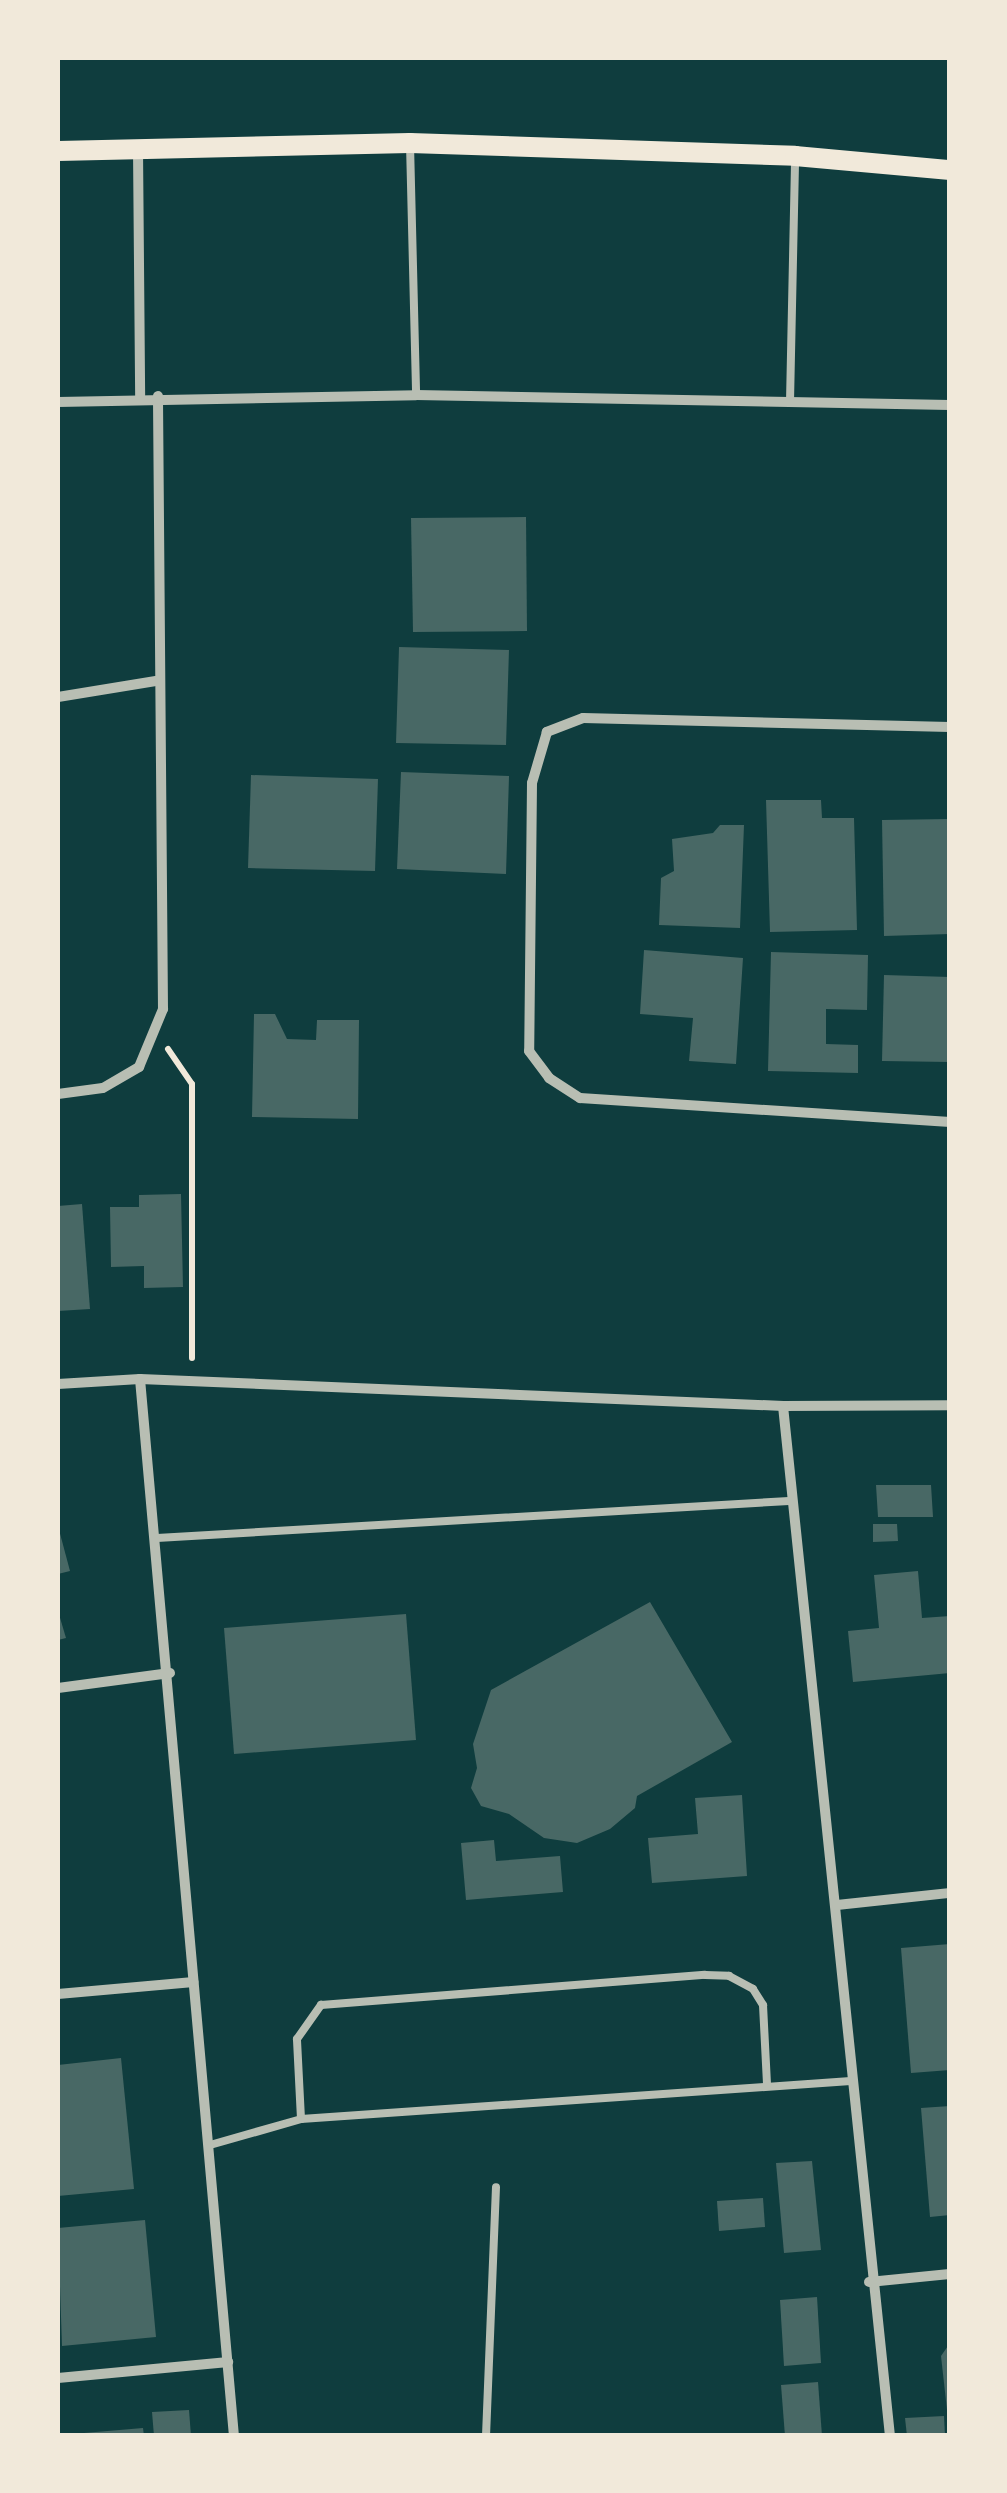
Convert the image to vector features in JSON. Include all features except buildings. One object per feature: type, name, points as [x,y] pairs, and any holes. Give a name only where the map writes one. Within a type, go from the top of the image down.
[{"type":"main road","points":[[58,151],[410,142],[795,156],[950,170]]},
{"type":"street","points":[[138,148],[140,398]]},
{"type":"street","points":[[58,402],[158,396],[416,395],[950,405]]},
{"type":"street","points":[[58,1094],[103,1088],[138,1068],[164,1009],[156,681],[158,396]]},
{"type":"street","points":[[58,697],[156,681]]},
{"type":"street","points":[[950,727],[583,718],[547,732],[532,783],[529,1050],[549,1078],[580,1098],[950,1122]]},
{"type":"street","points":[[140,1378],[170,1673],[234,2436]]},
{"type":"street","points":[[58,1384],[140,1378],[783,1406],[950,1406]]},
{"type":"street","points":[[783,1406],[789,1501],[836,1905],[869,2282],[890,2436]]},
{"type":"street","points":[[58,1688],[170,1673]]},
{"type":"street","points":[[836,1905],[950,1893]]},
{"type":"street","points":[[58,1994],[193,1982]]},
{"type":"street","points":[[869,2282],[950,2274]]},
{"type":"street","points":[[58,2378],[228,2362]]},
{"type":"lane","points":[[410,142],[416,395]]},
{"type":"lane","points":[[790,402],[795,156]]},
{"type":"lane","points":[[157,1538],[789,1501]]},
{"type":"lane","points":[[301,2119],[294,2055],[304,2022],[321,2005],[705,1975],[729,1976],[754,1989],[764,2005],[767,2085]]},
{"type":"lane","points":[[210,2145],[301,2119],[851,2081]]},
{"type":"lane","points":[[486,2436],[496,2187]]},
{"type":"path","points":[[153,1034],[180,1059],[192,1084],[192,1381]]}]
